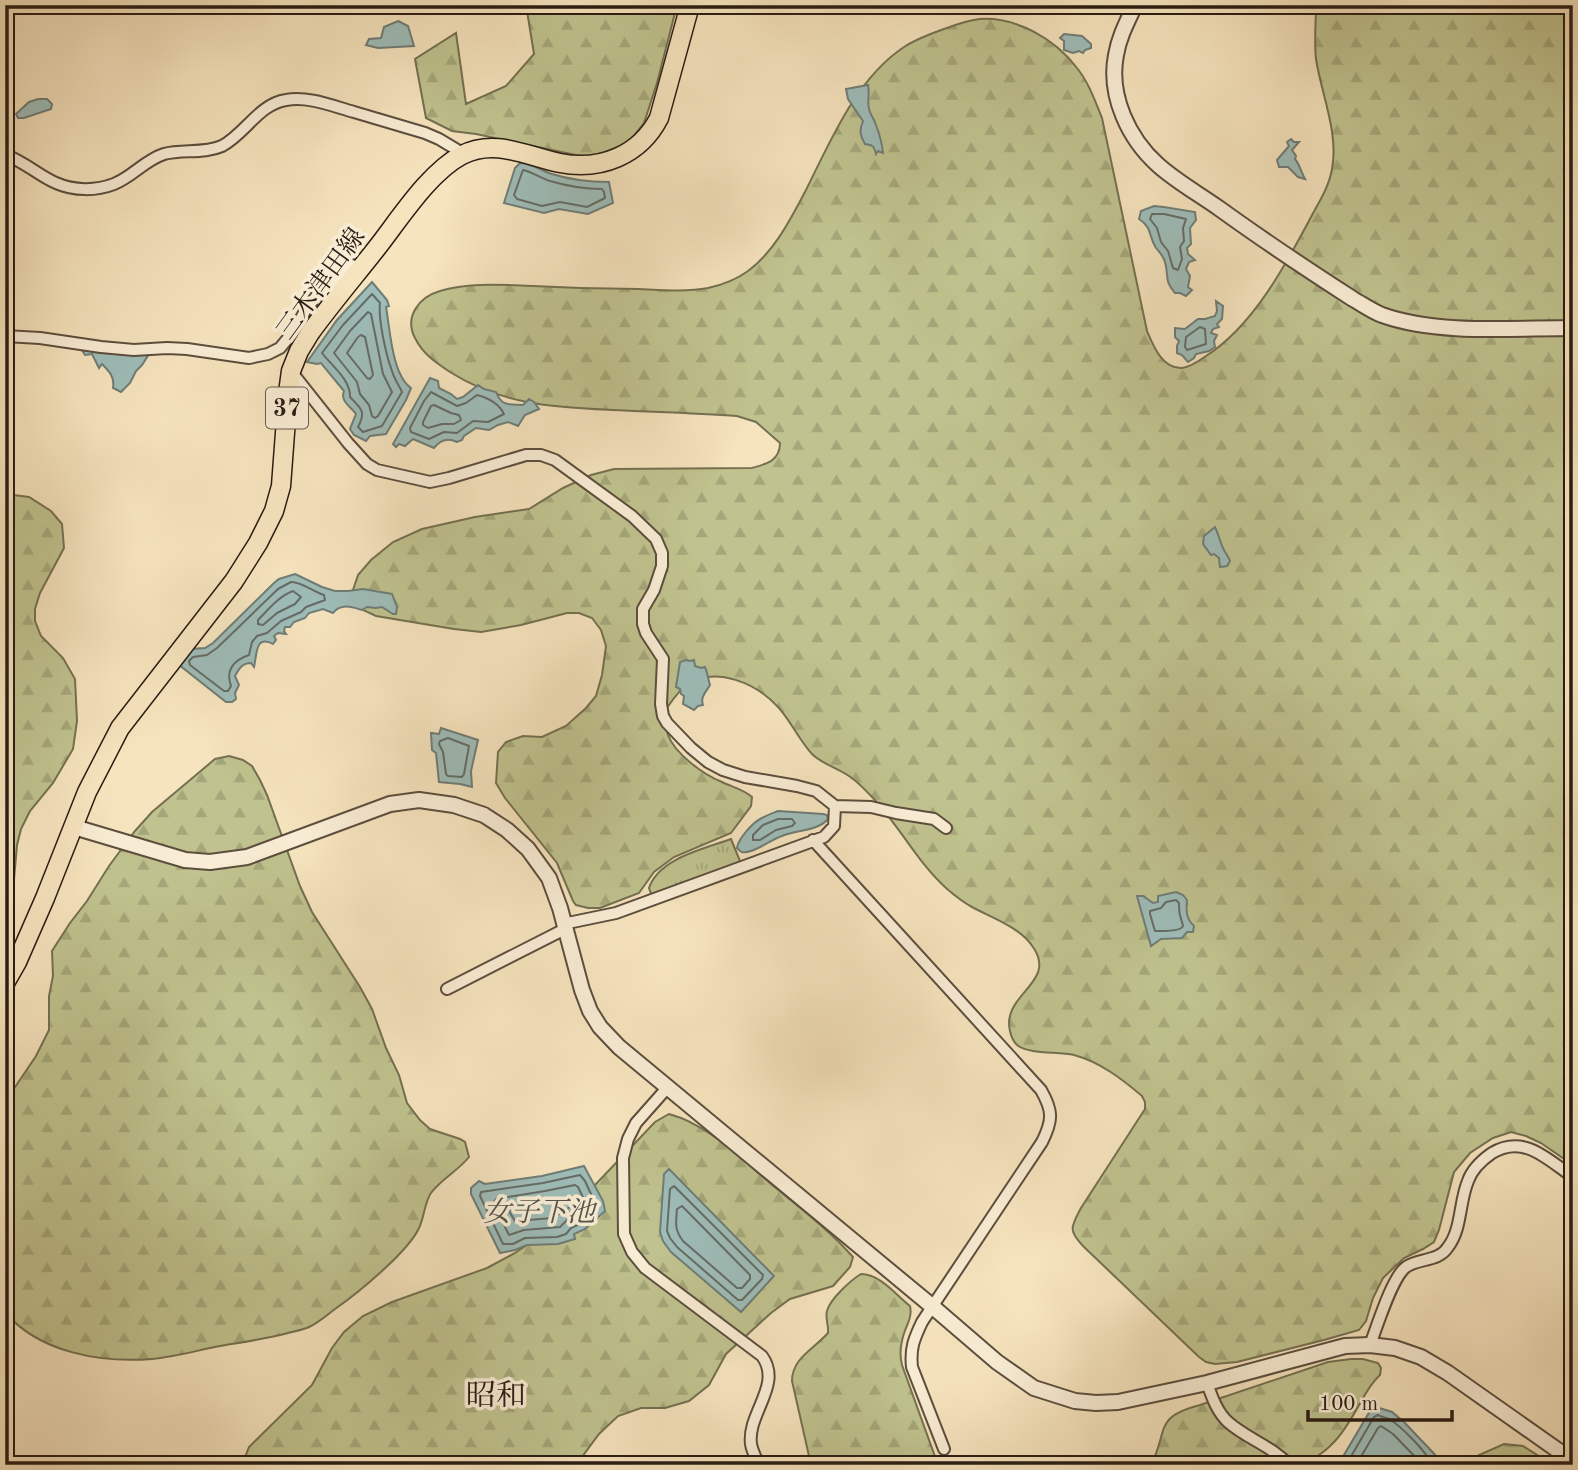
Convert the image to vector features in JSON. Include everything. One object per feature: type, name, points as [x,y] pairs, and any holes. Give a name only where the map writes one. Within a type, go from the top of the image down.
[{"type":"main road","name":"三木津田線","points":[[5,983],[17,962],[87,792],[120,728],[234,581],[274,511],[281,486],[291,371],[310,333],[424,188],[449,162],[480,148],[498,147],[515,149],[560,163],[583,165],[604,162],[634,149],[652,131],[659,118],[690,5]]},
{"type":"street","points":[[1135,5],[1122,30],[1115,58],[1114,83],[1129,130],[1141,148],[1177,180],[1353,299],[1381,314],[1419,324],[1462,328],[1573,328]]},
{"type":"street","points":[[5,155],[57,184],[78,189],[97,189],[117,183],[145,163],[164,154],[221,146],[269,106],[283,100],[297,99],[319,102],[425,133],[464,154]]},
{"type":"street","points":[[5,336],[134,350],[187,349],[249,358],[280,348],[318,294],[330,285],[346,266],[352,265],[360,269]]},
{"type":"street","points":[[291,371],[348,443],[367,464],[377,470],[430,482],[526,455],[541,455],[555,460],[632,516],[656,539],[662,553],[662,566],[654,590],[643,608],[643,624],[663,659],[663,716],[691,748],[708,762],[723,771],[745,777],[816,791],[835,806],[870,807],[934,819],[946,828]]},
{"type":"street","points":[[74,827],[185,860],[209,862],[247,857],[390,804],[419,800],[454,805],[484,815],[507,830],[528,849],[549,878],[590,1011],[600,1027],[619,1047],[1014,1376],[1034,1388],[1075,1401],[1118,1402],[1345,1346],[1395,1348],[1421,1357],[1448,1373],[1573,1461]]},
{"type":"street","points":[[447,989],[564,927],[617,913],[824,837],[834,825],[835,806]]},
{"type":"street","points":[[813,840],[1041,1090],[1051,1113],[1050,1126],[1042,1142],[922,1322],[913,1341],[912,1367],[944,1449]]},
{"type":"street","points":[[667,1088],[636,1123],[628,1139],[623,1158],[624,1234],[632,1252],[646,1268],[767,1362],[770,1372],[768,1383],[751,1432],[751,1445],[759,1465]]},
{"type":"street","points":[[1370,1345],[1398,1276],[1407,1266],[1445,1252],[1453,1241],[1468,1180],[1487,1156],[1502,1147],[1516,1145],[1531,1148],[1573,1177]]},
{"type":"street","points":[[1207,1382],[1216,1406],[1228,1422],[1281,1456],[1289,1465]]},
{"type":"green space","points":[[526,5],[677,5],[644,123],[628,143],[590,158],[452,131],[426,118],[415,59],[456,33],[466,104],[506,86],[534,54]]},
{"type":"green space","points":[[1316,5],[1573,5],[1573,1165],[1526,1136],[1511,1132],[1493,1138],[1470,1153],[1454,1172],[1434,1242],[1404,1258],[1383,1278],[1366,1321],[1359,1330],[1237,1362],[1215,1364],[1199,1357],[1083,1246],[1073,1232],[1073,1224],[1081,1208],[1145,1109],[1142,1096],[1127,1083],[1084,1058],[1029,1050],[1017,1045],[1010,1033],[1009,1018],[1013,1007],[1039,970],[1039,959],[1033,947],[1013,928],[969,905],[946,888],[926,867],[872,797],[858,783],[812,754],[783,712],[769,699],[748,685],[723,677],[698,679],[680,691],[663,713],[672,742],[683,756],[699,769],[752,797],[751,806],[731,833],[674,857],[654,872],[639,893],[600,908],[576,905],[557,863],[496,783],[498,752],[506,742],[523,736],[542,737],[566,726],[586,708],[596,696],[602,675],[606,646],[601,630],[592,618],[579,613],[567,613],[481,632],[454,629],[376,616],[361,609],[354,599],[353,590],[358,575],[393,542],[422,529],[529,509],[591,475],[614,469],[752,468],[775,458],[780,443],[756,422],[737,416],[549,405],[509,398],[489,391],[450,372],[426,353],[418,344],[412,330],[413,315],[420,303],[432,294],[462,286],[683,290],[713,287],[739,277],[758,263],[782,234],[835,131],[858,93],[872,76],[887,60],[909,44],[966,22],[994,19],[1021,26],[1058,48],[1081,74],[1102,118],[1147,331],[1159,355],[1169,365],[1182,368],[1197,362],[1239,329],[1253,312],[1290,255],[1329,182],[1334,155],[1333,141],[1316,59]]},
{"type":"green space","points":[[5,494],[29,497],[51,511],[62,524],[64,548],[40,593],[35,609],[35,621],[41,636],[63,658],[75,679],[77,721],[73,749],[53,783],[30,811],[21,829],[5,956]]},
{"type":"green space","points":[[229,756],[252,766],[260,780],[300,886],[312,912],[372,1009],[399,1075],[407,1103],[430,1129],[465,1142],[469,1157],[431,1193],[419,1228],[404,1249],[382,1272],[309,1327],[169,1357],[133,1360],[92,1357],[53,1346],[35,1337],[5,1312],[5,1102],[36,1056],[49,1030],[52,951],[70,923],[109,866],[152,812],[215,759]]},
{"type":"green space","points":[[731,839],[742,866],[653,899],[649,888],[662,869],[684,856]]},
{"type":"green space","points":[[669,1114],[698,1126],[726,1145],[844,1247],[853,1257],[850,1267],[833,1286],[790,1299],[771,1313],[726,1354],[709,1385],[689,1401],[665,1408],[641,1408],[618,1416],[599,1434],[576,1465],[244,1465],[249,1447],[312,1385],[332,1348],[344,1332],[363,1316],[392,1302],[487,1268],[515,1253],[546,1232],[655,1122]]},
{"type":"green space","points":[[861,1274],[875,1277],[910,1306],[901,1347],[901,1362],[938,1465],[812,1465],[792,1381],[793,1373],[805,1354],[828,1333],[827,1314],[832,1301]]},
{"type":"green space","points":[[1351,1359],[1378,1363],[1381,1368],[1380,1375],[1367,1390],[1341,1434],[1315,1458],[1288,1465],[1151,1465],[1165,1426],[1175,1415],[1328,1362]]},
{"type":"green space","points":[[1504,1444],[1523,1446],[1553,1465],[1467,1465],[1479,1455]]},
{"type":"water","points":[[398,21],[408,26],[414,46],[378,48],[366,45],[369,39],[381,38],[384,27]]},
{"type":"water","points":[[1064,34],[1082,36],[1091,44],[1091,48],[1083,53],[1064,50],[1064,41],[1060,38]]},
{"type":"water","points":[[868,85],[869,109],[883,153],[878,151],[876,154],[873,146],[865,144],[861,133],[863,121],[848,99],[846,89]]},
{"type":"water","points":[[47,99],[52,104],[51,109],[18,118],[16,114],[29,102]]},
{"type":"water","points":[[1291,139],[1299,142],[1292,150],[1305,179],[1298,177],[1288,167],[1279,167],[1277,160],[1289,146],[1287,142]]},
{"type":"water","points":[[520,163],[566,178],[609,182],[613,203],[588,214],[559,209],[544,213],[504,203],[515,168]]},
{"type":"water","points":[[1154,206],[1195,212],[1196,220],[1190,228],[1191,244],[1187,248],[1188,254],[1195,260],[1189,262],[1186,269],[1190,276],[1188,287],[1192,290],[1186,296],[1175,293],[1172,289],[1163,258],[1148,229],[1139,219],[1141,211]]},
{"type":"water","points":[[372,282],[387,300],[396,362],[405,382],[411,388],[386,434],[370,436],[366,441],[354,435],[350,429],[356,414],[344,401],[344,391],[321,363],[307,362],[337,320]]},
{"type":"water","points":[[1216,301],[1223,306],[1222,319],[1217,324],[1219,327],[1211,333],[1217,335],[1215,347],[1196,354],[1188,362],[1177,353],[1179,341],[1175,337],[1175,328],[1185,329],[1198,319],[1215,316]]},
{"type":"water","points":[[80,347],[149,354],[121,392],[113,388],[112,377],[107,369],[102,364],[99,368],[92,354],[85,355]]},
{"type":"water","points":[[430,378],[438,381],[439,388],[457,399],[478,385],[496,392],[506,404],[523,405],[529,399],[539,409],[525,415],[518,426],[508,422],[489,430],[476,428],[462,440],[444,440],[434,448],[413,439],[405,446],[399,444],[396,447],[393,444]]},
{"type":"water","points":[[1215,527],[1230,561],[1227,566],[1220,567],[1219,558],[1211,555],[1203,544],[1204,536]]},
{"type":"water","points":[[295,574],[335,591],[363,589],[392,594],[397,607],[396,614],[382,607],[367,607],[362,610],[343,607],[333,613],[323,609],[309,613],[290,627],[285,627],[286,634],[278,633],[274,636],[276,640],[273,644],[260,644],[254,667],[251,663],[245,664],[235,676],[239,685],[235,693],[236,699],[232,702],[226,702],[178,664],[190,649],[205,648],[213,643],[279,579]]},
{"type":"water","points":[[694,660],[695,666],[705,667],[710,685],[703,697],[703,705],[694,710],[683,704],[684,696],[676,687],[680,662]]},
{"type":"water","points":[[441,728],[478,740],[471,771],[472,787],[439,782],[431,733],[439,734]]},
{"type":"water","points":[[778,811],[823,814],[827,815],[828,819],[819,826],[782,836],[751,851],[742,852],[737,848],[754,823]]},
{"type":"water","points":[[1176,892],[1187,900],[1187,914],[1194,926],[1193,932],[1187,932],[1182,938],[1161,939],[1151,946],[1137,896],[1143,896],[1153,903],[1158,902],[1158,896]]},
{"type":"water","name":"女子下池","points":[[584,1166],[603,1201],[605,1211],[585,1229],[574,1234],[575,1239],[558,1244],[527,1245],[500,1253],[471,1194],[471,1188],[479,1181],[485,1184],[542,1176]]},
{"type":"water","points":[[669,1169],[774,1276],[741,1312],[671,1252],[663,1241],[660,1232],[664,1174]]},
{"type":"water","points":[[1373,1406],[1392,1412],[1404,1422],[1440,1460],[1437,1465],[1338,1465]]},
{"type":"district","name":"昭和","points":[[496,1395]]}]
